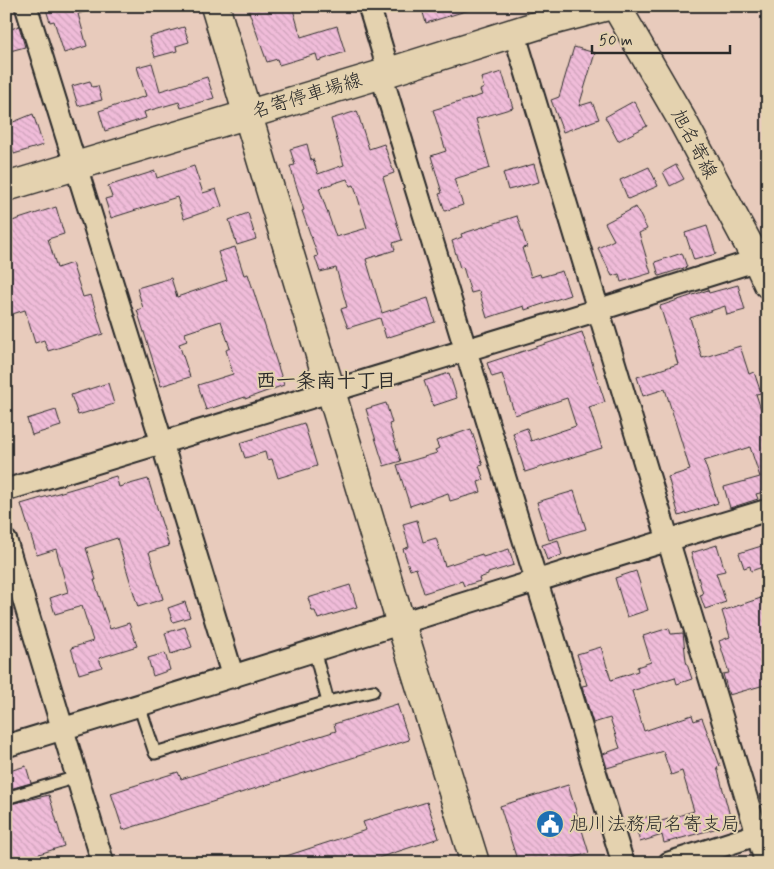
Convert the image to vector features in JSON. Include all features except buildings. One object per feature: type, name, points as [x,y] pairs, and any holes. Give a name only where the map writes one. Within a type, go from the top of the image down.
[{"type":"main road","points":[[215,6],[475,863]]},
{"type":"main road","name":"名寄停車場線","points":[[6,187],[385,73],[514,32],[608,6]]},
{"type":"main road","name":"旭名寄線","points":[[616,6],[682,120],[768,284]]},
{"type":"street","points":[[26,6],[233,677]]},
{"type":"street","points":[[369,6],[385,73],[466,349],[623,863]]},
{"type":"street","points":[[514,32],[668,540],[763,832],[766,863]]},
{"type":"street","points":[[6,490],[756,260]]},
{"type":"street","points":[[6,746],[768,510]]},
{"type":"street","points":[[6,541],[103,863]]},
{"type":"street","points":[[669,863],[763,832]]},
{"type":"lane","points":[[314,650],[328,702]]},
{"type":"lane","points":[[139,705],[155,753],[328,702],[373,691]]},
{"type":"lane","points":[[6,798],[78,777]]},
{"type":"place","name":"旭川法務局名寄支局","points":[[550,824]]},
{"type":"district","name":"西一条南十丁目","points":[[326,381]]}]
